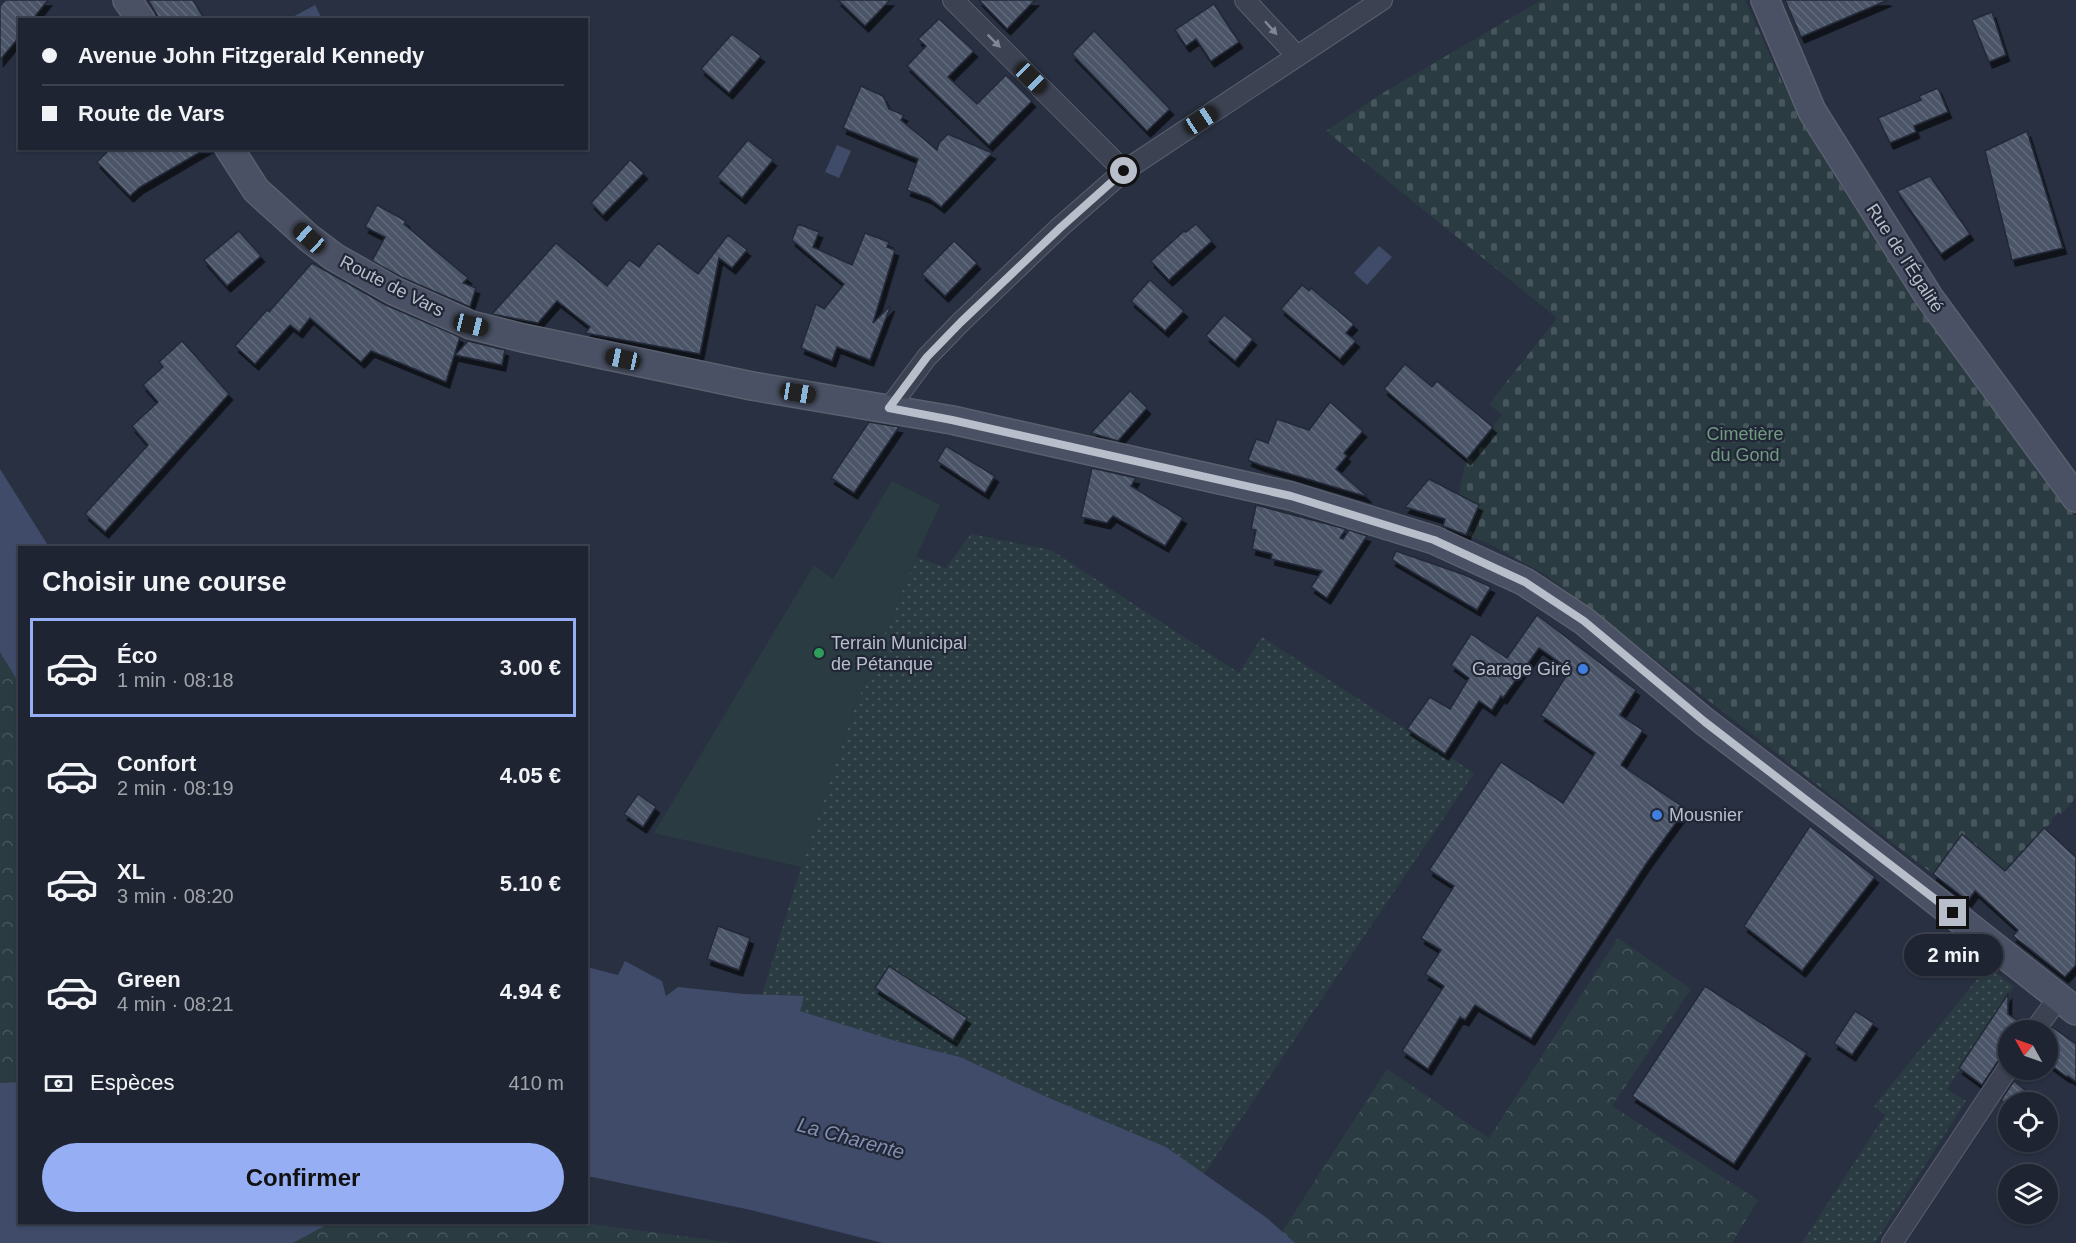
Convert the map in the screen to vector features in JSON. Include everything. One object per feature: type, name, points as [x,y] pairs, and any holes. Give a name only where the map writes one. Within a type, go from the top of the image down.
[{"type":"main road","points":[[127,0],[140,18]]},
{"type":"main road","name":"Rue de l'Égalité","points":[[1765,0],[1812,111],[1929,297],[2076,498]]},
{"type":"main road","name":"Route de Vars","points":[[229,150],[256,190],[309,238],[334,257],[394,291],[471,325],[752,386],[952,420],[1291,496],[1434,540],[1525,582],[1584,621],[1705,722],[2068,1004]]},
{"type":"street","points":[[953,0],[1124,171]]},
{"type":"street","points":[[1245,0],[1297,56]]},
{"type":"street","points":[[889,408],[927,357],[961,322],[1124,171],[1382,0]]},
{"type":"street","points":[[2048,1020],[2068,1004]]},
{"type":"street","points":[[1892,1243],[2000,1080]]},
{"type":"green space","name":"Cimetière du Gond","points":[[1542,0],[1745,0],[1782,82],[1812,139],[1886,257],[2076,518],[2076,798],[2061,814],[2058,812],[2051,821],[2052,823],[2044,828],[2004,872],[1933,874],[1546,575],[1488,543],[1466,535],[1479,505],[1459,494],[1465,462],[1502,415],[1489,404],[1557,318],[1326,131],[1381,94]]},
{"type":"green space","name":"Terrain Municipal de Pétanque","points":[[892,481],[940,505],[916,557],[847,727],[801,867],[654,833],[814,565],[833,579]]},
{"type":"green space","points":[[971,534],[1051,550],[1239,673],[1262,637],[1474,773],[1204,1174],[1166,1147],[1047,1097],[960,1057],[899,1042],[799,1011],[804,996],[762,995],[847,727],[916,557],[946,568]]},
{"type":"green space","points":[[0,591],[18,618],[18,1224],[588,1223],[734,1243],[0,1243]]},
{"type":"green space","points":[[1618,938],[1691,989],[1612,1106],[1758,1200],[1732,1243],[1295,1243],[1282,1232],[1387,1069],[1489,1138]]},
{"type":"green space","points":[[1988,966],[2014,987],[1947,1089],[1966,1101],[1875,1243],[1802,1243],[1885,1115],[1874,1106]]},
{"type":"water","points":[[315,5],[322,18],[291,18]]},
{"type":"water","points":[[837,145],[851,151],[839,178],[825,172]]},
{"type":"water","points":[[1379,246],[1392,257],[1367,285],[1354,273]]},
{"type":"water","points":[[0,469],[48,546],[18,546],[18,681],[0,652]]},
{"type":"water","name":"La Charente","points":[[625,961],[662,981],[666,996],[678,987],[744,994],[804,996],[800,1011],[899,1042],[960,1057],[1047,1097],[1166,1147],[1267,1218],[1295,1243],[883,1243],[751,1210],[588,1176],[588,967],[618,975]]},
{"type":"water","points":[[18,1082],[18,1224],[328,1224],[293,1243],[0,1243],[0,1083]]},
{"type":"building","points":[[5,0],[48,0],[34,18],[18,18],[18,38],[0,60],[0,6]]},
{"type":"building","points":[[148,0],[193,0],[204,18],[159,18]]},
{"type":"building","points":[[838,0],[890,0],[865,26]]},
{"type":"building","points":[[979,0],[1035,0],[1007,29]]},
{"type":"building","points":[[1785,0],[1888,0],[1801,37]]},
{"type":"building","points":[[1214,4],[1239,42],[1211,61],[1196,39],[1186,46],[1175,30]]},
{"type":"building","points":[[1992,12],[2006,55],[1989,62],[1972,20]]},
{"type":"building","points":[[939,19],[974,51],[948,77],[977,104],[1006,75],[1032,101],[989,145],[907,66],[926,46],[918,39]]},
{"type":"building","points":[[1094,31],[1170,109],[1147,131],[1072,54]]},
{"type":"building","points":[[732,34],[761,56],[729,93],[701,69]]},
{"type":"building","points":[[861,86],[883,96],[889,109],[904,115],[901,120],[937,150],[939,143],[948,134],[992,153],[941,207],[929,198],[907,190],[918,159],[843,128]]},
{"type":"building","points":[[1938,88],[1948,112],[1914,126],[1916,132],[1890,143],[1878,118],[1921,100],[1919,96]]},
{"type":"building","points":[[2027,131],[2063,248],[2012,260],[1985,151]]},
{"type":"building","points":[[748,140],[773,160],[742,198],[717,177]]},
{"type":"building","points":[[109,150],[204,150],[140,187],[130,196],[97,162]]},
{"type":"building","points":[[630,160],[644,173],[603,215],[591,203]]},
{"type":"building","points":[[1930,176],[1970,234],[1941,254],[1897,191]]},
{"type":"building","points":[[377,205],[406,221],[404,224],[468,278],[463,283],[476,288],[470,307],[401,277],[372,261],[385,237],[365,227]]},
{"type":"building","points":[[798,224],[819,232],[813,247],[852,265],[865,233],[889,242],[887,247],[895,250],[873,323],[891,305],[870,360],[837,347],[832,361],[801,348],[816,304],[824,309],[844,284],[792,240]]},
{"type":"building","points":[[1196,224],[1212,241],[1169,280],[1151,261],[1184,231],[1186,232]]},
{"type":"building","points":[[239,231],[261,256],[227,286],[204,260]]},
{"type":"building","points":[[728,235],[747,250],[732,268],[719,258],[700,354],[585,333],[590,327],[557,301],[538,323],[492,314],[556,243],[607,286],[629,260],[639,267],[658,243],[698,274]]},
{"type":"building","points":[[954,241],[977,263],[945,296],[922,274]]},
{"type":"building","points":[[312,263],[386,305],[460,337],[446,382],[371,351],[361,362],[310,318],[299,332],[290,325],[255,364],[235,346],[267,310],[269,312]]},
{"type":"building","points":[[1150,280],[1184,311],[1165,331],[1131,301]]},
{"type":"building","points":[[1302,285],[1309,291],[1311,288],[1354,324],[1346,333],[1356,341],[1340,359],[1281,309]]},
{"type":"building","points":[[1224,315],[1253,339],[1235,361],[1206,336]]},
{"type":"building","points":[[182,341],[229,394],[105,532],[85,514],[148,445],[132,426],[158,402],[143,385],[163,367],[159,362]]},
{"type":"building","points":[[468,341],[505,350],[502,365],[455,355]]},
{"type":"building","points":[[1405,364],[1432,387],[1437,381],[1493,427],[1467,459],[1384,389]]},
{"type":"building","points":[[1130,391],[1147,408],[1118,441],[1091,433]]},
{"type":"building","points":[[1330,402],[1363,431],[1344,453],[1347,456],[1336,469],[1368,497],[1248,460],[1256,439],[1268,443],[1277,419],[1309,430]]},
{"type":"building","points":[[869,422],[899,427],[854,493],[831,478]]},
{"type":"building","points":[[946,446],[995,476],[985,493],[937,461]]},
{"type":"building","points":[[1092,468],[1136,478],[1131,486],[1183,518],[1165,546],[1113,516],[1107,523],[1081,517]]},
{"type":"building","points":[[1429,479],[1479,505],[1466,535],[1443,526],[1445,519],[1405,507]]},
{"type":"building","points":[[1256,505],[1346,529],[1340,538],[1343,539],[1349,530],[1367,536],[1327,598],[1311,587],[1322,571],[1271,559],[1272,554],[1252,549],[1256,530],[1251,529]]},
{"type":"building","points":[[1396,551],[1465,575],[1491,587],[1477,610],[1392,560]]},
{"type":"building","points":[[1537,615],[1636,690],[1620,715],[1643,730],[1621,765],[1686,809],[1646,864],[1531,1039],[1475,1005],[1465,1020],[1460,1017],[1428,1069],[1402,1051],[1444,986],[1425,974],[1441,950],[1421,938],[1454,886],[1429,870],[1501,762],[1563,803],[1595,753],[1541,715],[1570,670],[1539,648],[1492,710],[1479,701],[1445,754],[1407,729],[1430,697],[1450,709],[1469,678],[1451,665],[1471,634],[1507,658]]},
{"type":"building","points":[[638,794],[656,807],[643,827],[624,814]]},
{"type":"building","points":[[1810,826],[1875,877],[1802,971],[1744,926]]},
{"type":"building","points":[[2044,828],[2076,857],[2076,965],[2065,977],[2013,936],[2018,930],[1975,891],[1968,901],[1933,874],[1962,834],[2005,871]]},
{"type":"building","points":[[718,926],[750,938],[739,970],[707,959]]},
{"type":"building","points":[[889,966],[967,1018],[953,1040],[875,988]]},
{"type":"building","points":[[1705,986],[1807,1053],[1734,1164],[1632,1096]]},
{"type":"building","points":[[2008,994],[2008,1014],[2017,1020],[1998,1020],[1998,1061],[1982,1085],[1959,1068]]},
{"type":"building","points":[[1855,1011],[1874,1023],[1852,1055],[1834,1043]]},
{"type":"building","points":[[2058,1031],[2076,1044],[2076,1082],[2058,1070]]},
{"type":"building","points":[[2014,1081],[2025,1090],[2024,1092],[2006,1092]]},
{"type":"place","name":"Terrain Municipal de Pétanque","points":[[819,653]]},
{"type":"place","name":"Garage Giré","points":[[1583,669]]},
{"type":"place","name":"Mousnier","points":[[1657,815]]},
{"type":"route","points":[[1124,171],[961,322],[927,357],[889,408],[1291,496],[1434,540],[1525,582],[1584,621],[1705,722],[1953,913]]}]
